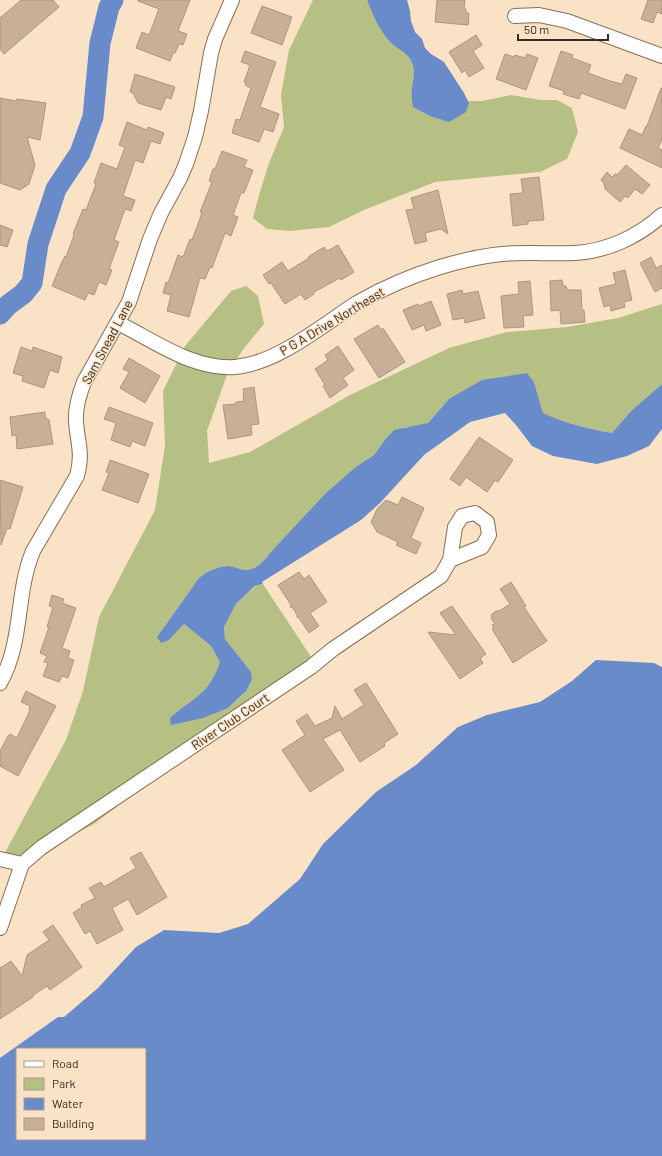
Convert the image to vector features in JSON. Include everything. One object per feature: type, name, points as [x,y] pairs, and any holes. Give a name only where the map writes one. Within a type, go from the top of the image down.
[{"type":"street","name":"Sam Snead Lane","points":[[0,683],[14,650],[22,591],[28,564],[33,551],[77,476],[81,450],[76,422],[79,396],[84,382],[129,302],[158,219],[186,164],[195,137],[201,111],[211,53],[232,0]]},
{"type":"street","points":[[515,16],[539,15],[567,21],[662,56]]},
{"type":"street","name":"P G A Drive Northeast","points":[[118,323],[180,356],[193,361],[219,366],[235,367],[250,365],[276,356],[358,303],[419,274],[476,258],[503,254],[575,253],[591,251],[623,241],[640,232],[662,215]]},
{"type":"street","name":"River Club Court","points":[[22,864],[42,847],[311,667],[333,649],[441,576],[450,560]]},
{"type":"street","points":[[0,859],[22,864],[0,928]]},
{"type":"green space","points":[[313,0],[367,0],[383,33],[391,43],[410,58],[414,71],[412,88],[413,106],[430,116],[469,103],[468,101],[482,101],[511,95],[541,100],[557,100],[572,108],[578,132],[567,159],[540,172],[435,182],[364,210],[329,227],[290,231],[267,229],[253,218],[269,163],[284,127],[281,95],[289,50]]},
{"type":"green space","points":[[246,286],[258,296],[264,324],[245,347],[228,372],[207,431],[209,463],[250,452],[350,395],[449,348],[507,332],[567,327],[618,318],[662,304],[662,384],[631,411],[612,433],[594,430],[560,420],[543,413],[534,382],[449,399],[428,423],[415,427],[405,427],[384,441],[374,455],[357,466],[269,554],[260,565],[247,570],[230,566],[220,567],[209,571],[199,578],[157,637],[169,640],[184,624],[211,646],[220,662],[217,671],[204,691],[170,718],[228,708],[246,691],[252,680],[251,673],[225,639],[224,627],[236,604],[256,586],[263,584],[317,666],[199,743],[94,824],[25,860],[2,858],[66,740],[83,691],[99,617],[155,510],[165,445],[163,391],[185,346],[231,291]]},
{"type":"water","points":[[367,0],[407,0],[411,21],[415,32],[422,39],[425,48],[431,54],[444,62],[464,93],[469,103],[466,112],[449,122],[430,116],[413,107],[412,93],[414,71],[410,58],[391,43],[383,34]]},
{"type":"water","points":[[527,373],[534,382],[543,413],[560,420],[594,430],[612,433],[631,411],[662,384],[662,429],[649,446],[627,456],[597,464],[553,456],[532,446],[505,413],[470,422],[424,455],[380,503],[361,520],[262,582],[263,584],[255,586],[236,604],[224,627],[225,639],[251,672],[252,680],[246,691],[228,708],[203,718],[171,725],[170,718],[204,691],[217,671],[220,662],[211,646],[184,624],[169,640],[161,643],[157,637],[199,578],[209,571],[220,567],[230,566],[247,570],[260,565],[325,494],[357,466],[374,455],[394,430],[428,423],[449,399],[482,380]]},
{"type":"water","points":[[596,660],[654,663],[662,667],[662,1156],[0,1156],[0,1058],[58,1017],[64,1017],[98,988],[136,947],[164,930],[219,933],[248,924],[300,879],[323,844],[376,792],[416,765],[458,727],[487,715],[540,702],[572,681]]},
{"type":"building","points":[[21,0],[53,0],[59,7],[4,54],[0,49],[0,18]]},
{"type":"building","points":[[138,0],[190,0],[178,31],[187,34],[183,45],[179,44],[170,61],[136,48],[142,32],[149,35],[159,9]]},
{"type":"building","points":[[437,0],[465,0],[464,9],[466,9],[466,13],[469,13],[468,25],[435,22]]},
{"type":"building","points":[[648,0],[662,0],[662,14],[657,12],[653,23],[641,19]]},
{"type":"building","points":[[262,6],[292,17],[282,45],[251,33]]},
{"type":"building","points":[[476,35],[482,45],[473,51],[484,68],[469,77],[465,70],[462,73],[449,52]]},
{"type":"building","points":[[245,51],[276,62],[260,107],[279,114],[273,132],[264,129],[259,142],[232,133],[236,119],[240,120],[251,88],[245,85],[246,82],[244,82],[250,65],[241,62]]},
{"type":"building","points":[[561,51],[573,55],[572,58],[591,65],[588,73],[610,81],[622,84],[626,74],[637,78],[625,109],[581,93],[579,99],[563,94],[564,91],[549,86]]},
{"type":"building","points":[[505,54],[525,58],[527,54],[538,58],[526,90],[496,79]]},
{"type":"building","points":[[135,74],[175,87],[171,99],[166,97],[161,110],[138,103],[133,93],[130,92]]},
{"type":"building","points":[[661,88],[662,140],[658,148],[662,150],[662,168],[620,148],[629,129],[642,135],[647,126]]},
{"type":"building","points":[[0,98],[16,101],[17,99],[46,103],[40,140],[27,137],[35,165],[29,184],[20,190],[0,183]]},
{"type":"building","points":[[127,122],[147,130],[148,127],[164,133],[160,144],[151,141],[143,163],[135,160],[123,196],[135,200],[131,211],[125,209],[114,240],[119,242],[109,269],[112,270],[106,285],[99,282],[94,295],[88,293],[85,300],[52,286],[61,264],[65,256],[66,257],[83,209],[86,210],[96,184],[94,183],[101,163],[117,169],[125,147],[119,145]]},
{"type":"building","points":[[222,151],[247,160],[244,167],[253,170],[244,193],[241,193],[233,215],[238,217],[231,236],[225,233],[212,268],[210,267],[205,279],[200,278],[189,317],[167,311],[171,295],[163,293],[166,282],[168,283],[178,255],[183,257],[190,239],[192,240],[202,213],[200,212],[212,182],[209,181],[213,169],[215,169]]},
{"type":"building","points":[[626,165],[650,185],[642,194],[635,189],[628,198],[625,196],[620,202],[605,189],[604,183],[601,180],[607,172],[612,177],[615,174],[617,175]]},
{"type":"building","points":[[539,177],[544,220],[528,221],[528,224],[513,226],[510,194],[523,193],[521,179]]},
{"type":"building","points":[[438,190],[448,234],[441,229],[425,233],[427,241],[415,244],[406,210],[414,209],[411,198]]},
{"type":"building","points":[[0,225],[13,230],[7,247],[0,245]]},
{"type":"building","points":[[338,245],[354,272],[341,280],[340,278],[314,292],[314,294],[305,300],[301,294],[285,304],[271,283],[269,284],[263,275],[282,262],[288,271],[324,247],[327,251]]},
{"type":"building","points":[[651,257],[656,268],[662,265],[662,288],[655,292],[640,263]]},
{"type":"building","points":[[625,270],[632,300],[624,302],[625,307],[611,311],[610,305],[604,307],[599,288],[616,284],[613,273]]},
{"type":"building","points":[[562,280],[563,286],[566,286],[567,290],[581,290],[582,310],[584,310],[585,322],[561,324],[560,310],[551,311],[550,281]]},
{"type":"building","points":[[530,281],[533,315],[523,316],[524,327],[504,328],[501,296],[519,294],[518,282]]},
{"type":"building","points":[[462,290],[463,294],[478,291],[485,318],[465,323],[464,318],[453,320],[447,294]]},
{"type":"building","points":[[431,301],[441,325],[426,331],[424,325],[412,330],[403,310]]},
{"type":"building","points":[[378,325],[381,330],[383,328],[405,362],[379,378],[354,339]]},
{"type":"building","points":[[338,346],[354,370],[343,378],[348,385],[330,398],[323,386],[325,385],[315,369],[328,360],[325,355]]},
{"type":"building","points":[[21,347],[32,351],[33,347],[62,357],[58,373],[50,370],[44,388],[22,381],[23,376],[13,373]]},
{"type":"building","points":[[129,358],[160,376],[145,403],[120,388],[129,372],[123,369]]},
{"type":"building","points":[[254,387],[259,424],[251,425],[252,435],[228,439],[223,405],[236,404],[236,402],[244,401],[243,389]]},
{"type":"building","points":[[109,407],[153,423],[145,446],[132,441],[130,447],[111,440],[116,423],[104,419]]},
{"type":"building","points":[[45,412],[45,417],[49,420],[53,444],[17,449],[16,435],[12,436],[10,417]]},
{"type":"building","points":[[479,437],[513,460],[498,482],[495,480],[487,492],[466,477],[460,486],[450,479]]},
{"type":"building","points":[[110,460],[149,474],[138,503],[102,490],[109,473],[106,472]]},
{"type":"building","points":[[0,480],[23,487],[10,529],[7,528],[1,545]]},
{"type":"building","points":[[402,497],[424,508],[411,538],[421,543],[416,554],[396,545],[398,542],[377,532],[371,522],[377,509],[386,500],[398,505]]},
{"type":"building","points":[[299,572],[304,579],[309,575],[327,602],[310,613],[319,626],[309,633],[297,617],[293,608],[290,607],[291,605],[278,585]]},
{"type":"building","points":[[511,582],[526,606],[524,607],[547,641],[513,663],[492,629],[494,628],[492,625],[495,624],[491,618],[492,614],[496,611],[499,611],[510,604],[500,589]]},
{"type":"building","points":[[52,595],[64,599],[62,603],[76,608],[62,648],[70,651],[68,658],[74,660],[68,678],[62,676],[59,682],[43,676],[48,663],[44,662],[47,656],[40,653],[49,627],[47,627],[53,607],[49,606]]},
{"type":"building","points":[[452,606],[486,654],[480,658],[483,663],[460,679],[428,632],[456,635],[440,613]]},
{"type":"building","points":[[366,683],[398,734],[384,743],[385,746],[360,762],[340,730],[323,739],[344,770],[310,792],[282,750],[305,735],[296,721],[307,714],[315,726],[332,718],[335,706],[342,719],[364,705],[354,690]]},
{"type":"building","points":[[26,691],[56,706],[18,776],[0,766],[0,751],[10,734],[17,738],[30,710],[30,706],[21,702]]},
{"type":"building","points":[[141,852],[167,897],[137,915],[128,899],[112,908],[123,930],[97,944],[90,931],[85,934],[73,913],[82,907],[81,905],[95,898],[89,888],[101,882],[104,887],[136,868],[130,858]]},
{"type":"building","points":[[53,925],[82,967],[50,990],[47,986],[0,1019],[0,968],[11,961],[22,976],[27,955],[49,940],[43,932]]},
{"type":"waterway","points":[[0,314],[8,305],[23,294],[32,283],[38,244],[56,189],[80,153],[93,117],[100,43],[109,7],[113,0]]}]
